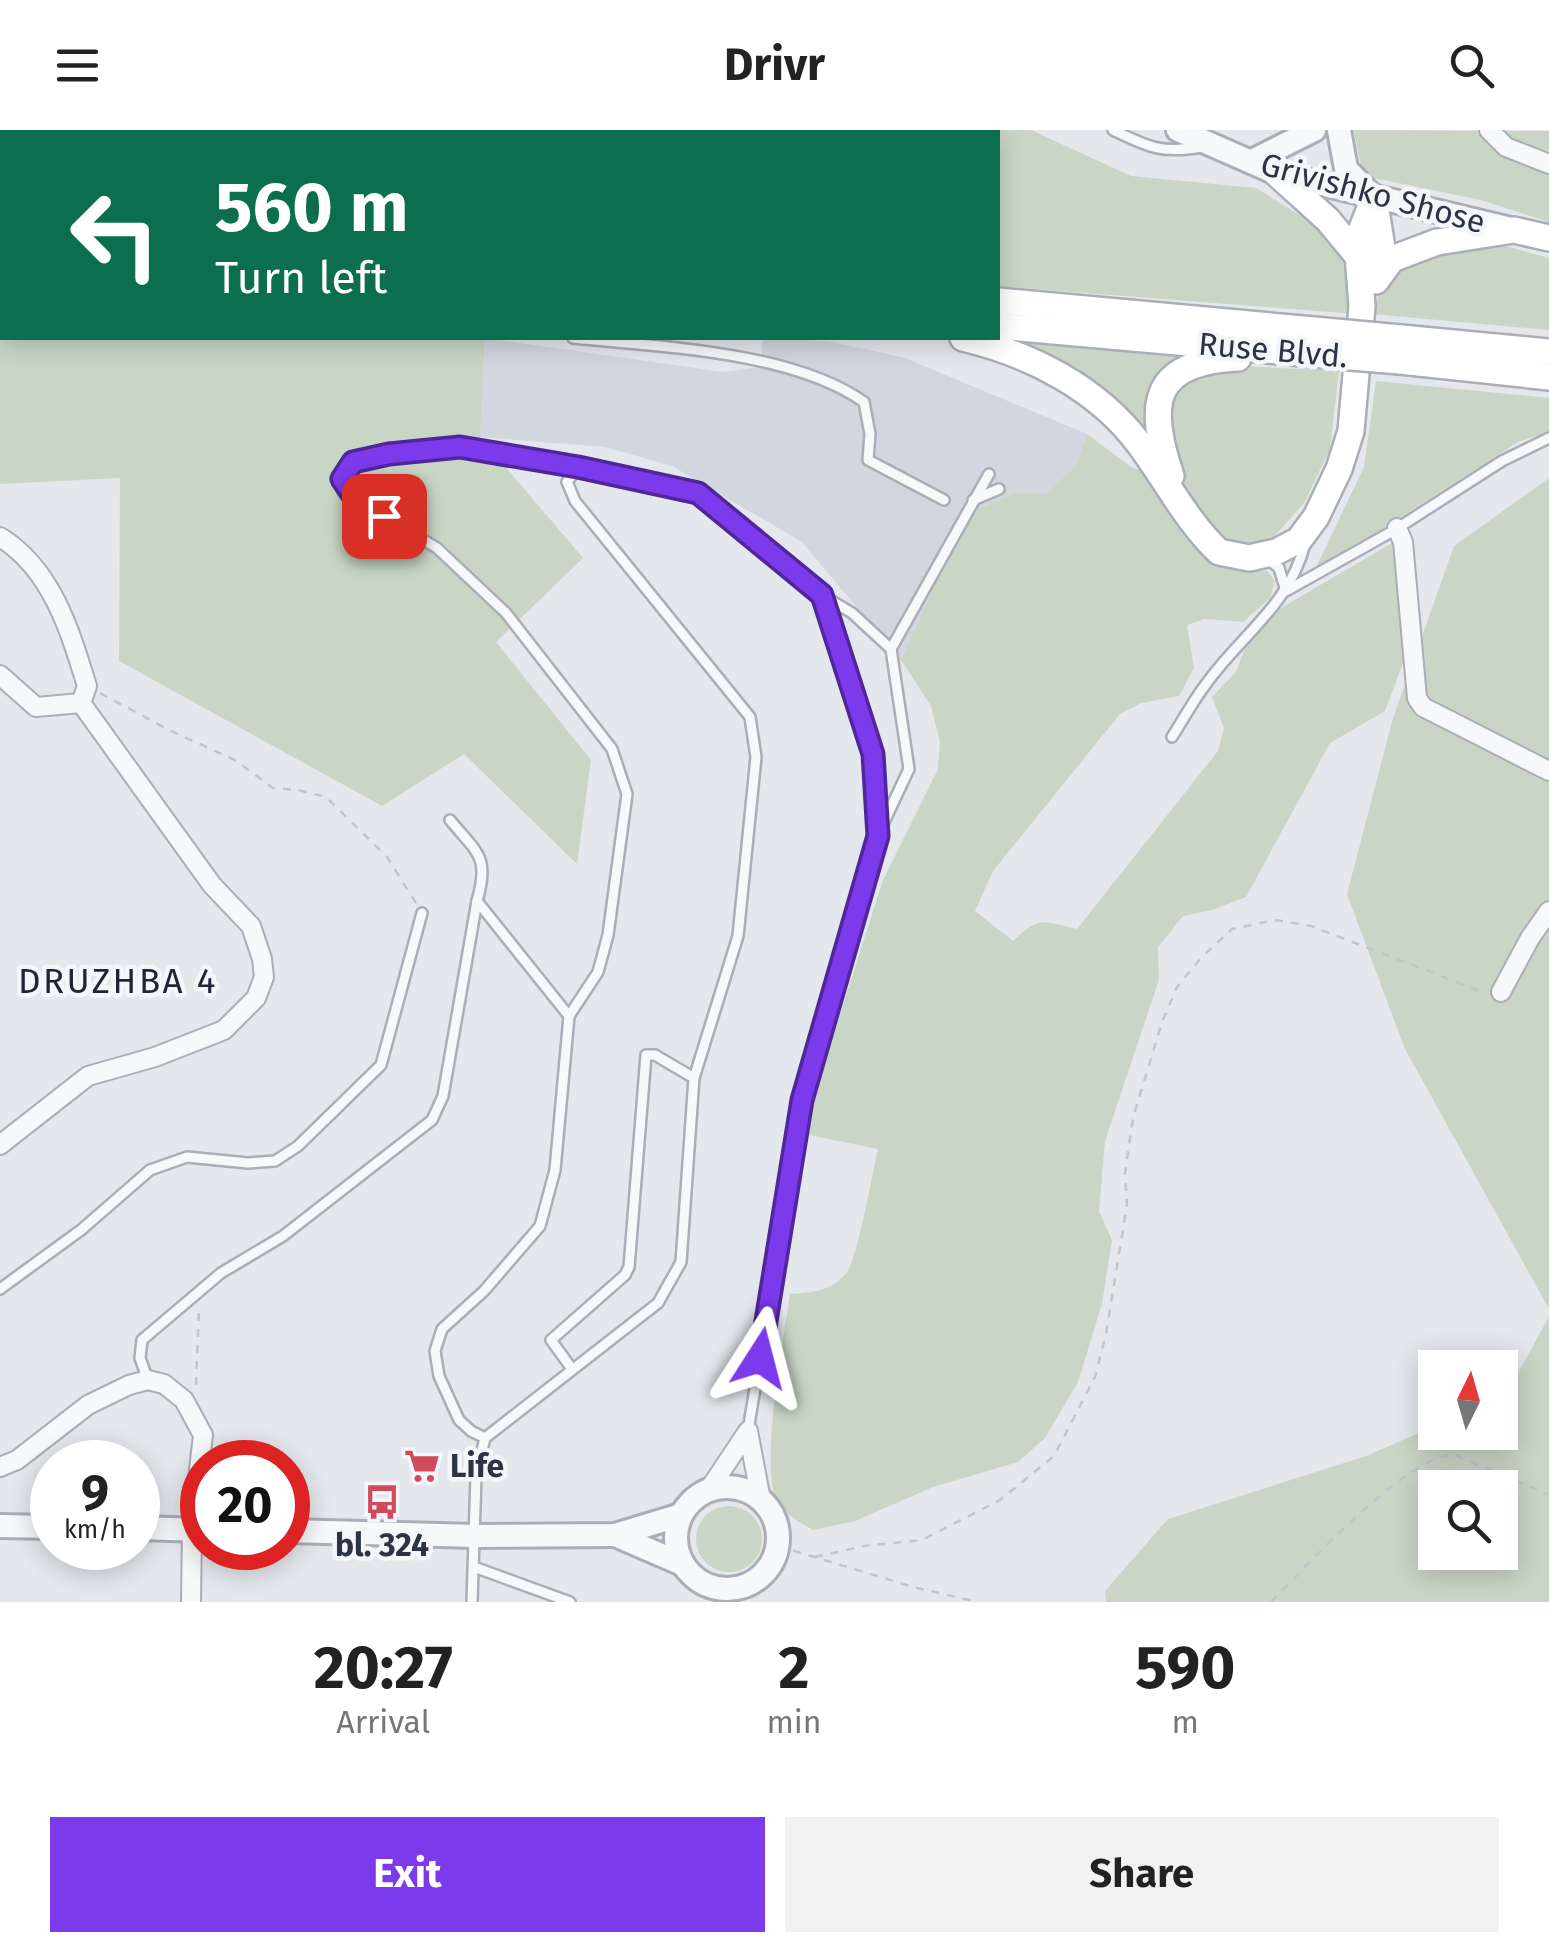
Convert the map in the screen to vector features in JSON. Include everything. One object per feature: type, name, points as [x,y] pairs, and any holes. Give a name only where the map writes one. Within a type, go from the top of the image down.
[{"type":"main road","points":[[1276,173],[1328,220],[1356,254]]},
{"type":"main road","points":[[970,340],[1015,354],[1086,392],[1137,441],[1218,552],[1237,558],[1263,556],[1288,546],[1309,530],[1339,469],[1351,431],[1362,306],[1356,254],[1374,198]]},
{"type":"main road","points":[[1374,198],[1382,248],[1376,281]]},
{"type":"main road","points":[[1362,306],[1392,259],[1418,247],[1514,230],[1549,241]]},
{"type":"main road","name":"Ruse Blvd.","points":[[1000,301],[1314,342]]},
{"type":"main road","name":"Ruse Blvd.","points":[[1000,326],[1401,349],[1549,352]]},
{"type":"main road","points":[[1181,505],[1156,417],[1163,391],[1171,380],[1180,370],[1221,358],[1314,342]]},
{"type":"main road","points":[[1401,349],[1549,342]]},
{"type":"main road","name":"Ruse Blvd.","points":[[1401,349],[1549,377]]},
{"type":"street","name":"Grivishko Shose","points":[[1178,130],[1276,173],[1514,230]]},
{"type":"street","points":[[1252,162],[1265,130]]},
{"type":"street","points":[[1252,162],[1314,130]]},
{"type":"street","points":[[1340,130],[1346,169],[1374,198]]},
{"type":"street","points":[[1490,130],[1506,147],[1549,164]]},
{"type":"street","points":[[1397,528],[1403,542],[1418,698],[1423,707],[1549,771]]},
{"type":"street","points":[[0,537],[24,552],[65,616],[84,694],[212,885],[251,926],[264,978],[256,998],[224,1030],[155,1057],[88,1076],[0,1146]]},
{"type":"street","points":[[0,675],[36,708],[84,694]]},
{"type":"street","points":[[1502,992],[1549,911]]},
{"type":"street","points":[[0,1467],[17,1460],[88,1405],[148,1380],[164,1384],[188,1406],[203,1440]]},
{"type":"street","points":[[748,1430],[761,1500],[777,1525],[778,1546],[768,1570],[752,1592],[711,1594],[682,1564],[676,1547],[681,1515],[690,1502],[708,1490],[748,1430]]},
{"type":"street","points":[[708,1490],[740,1488],[761,1500]]},
{"type":"street","points":[[310,1532],[615,1535],[681,1515]]},
{"type":"street","points":[[0,1526],[30,1527]]},
{"type":"street","points":[[615,1535],[682,1564]]},
{"type":"street","points":[[191,1602],[194,1570]]},
{"type":"lane","points":[[1114,130],[1165,151],[1215,144]]},
{"type":"lane","points":[[592,340],[688,350],[774,365],[841,386],[864,402],[870,434],[868,460],[944,500]]},
{"type":"lane","points":[[688,350],[690,340]]},
{"type":"lane","points":[[1286,591],[1397,528],[1502,461],[1549,438]]},
{"type":"lane","points":[[485,1438],[471,1432],[459,1420],[438,1376],[435,1351],[442,1329],[484,1290],[540,1226],[555,1170],[569,1016],[598,972],[608,935],[627,794],[612,749],[506,613],[437,548],[356,500],[342,479],[353,462],[460,447],[698,493],[822,595],[852,613],[891,649]]},
{"type":"lane","points":[[472,1602],[476,1476],[485,1438],[658,1303],[681,1262],[694,1078],[738,936],[756,757],[750,717],[575,502],[567,482],[578,467]]},
{"type":"lane","points":[[748,1430],[802,1100],[878,836],[909,769],[891,649],[989,474]]},
{"type":"lane","points":[[971,502],[999,490]]},
{"type":"lane","points":[[1172,737],[1207,682],[1252,635],[1286,591],[1309,530]]},
{"type":"lane","points":[[1263,556],[1279,568],[1286,591]]},
{"type":"lane","points":[[822,595],[873,754],[878,836]]},
{"type":"lane","points":[[148,1380],[140,1358],[142,1340],[221,1273],[283,1236],[432,1120],[443,1096],[477,900],[485,875],[482,858],[450,820]]},
{"type":"lane","points":[[477,900],[569,1016]]},
{"type":"lane","points":[[0,1289],[81,1230],[150,1170],[187,1156],[275,1162],[298,1146],[382,1065],[422,912]]},
{"type":"lane","points":[[572,1369],[551,1340],[625,1276],[629,1267],[646,1055],[655,1055],[694,1078]]},
{"type":"lane","points":[[474,1567],[570,1602]]},
{"type":"path","points":[[84,694],[235,760],[273,788],[326,797],[387,856],[422,912]]},
{"type":"path","points":[[815,1556],[922,1540],[1000,1500],[1054,1456],[1095,1377],[1106,1334],[1122,1242],[1125,1173],[1133,1118],[1162,1022],[1176,987],[1232,929],[1275,920],[1310,926],[1482,993],[1502,992]]},
{"type":"path","points":[[188,1406],[198,1379],[199,1292]]},
{"type":"path","points":[[1271,1602],[1347,1524],[1425,1462],[1455,1455],[1549,1495]]},
{"type":"path","points":[[778,1546],[913,1587],[978,1602]]},
{"type":"shaded area","points":[[485,340],[723,372],[760,367],[763,340],[828,341],[905,358],[1087,434],[1076,465],[1046,494],[1014,494],[935,584],[901,660],[802,542],[672,466],[605,447],[480,437]]},
{"type":"green space","points":[[1000,130],[1031,130],[1131,176],[1256,188],[1325,231],[1353,259],[1355,314],[1000,286]]},
{"type":"green space","points":[[1354,130],[1549,131],[1549,222],[1481,200],[1374,178],[1361,167]]},
{"type":"green space","points":[[1480,245],[1509,247],[1549,258],[1549,330],[1372,314],[1387,272],[1398,261]]},
{"type":"green space","points":[[0,340],[485,340],[480,437],[583,558],[496,642],[591,760],[577,864],[464,754],[382,806],[119,661],[120,478],[0,484]]},
{"type":"green space","points":[[997,340],[1204,354],[1183,360],[1158,460]]},
{"type":"green space","points":[[1222,365],[1339,371],[1330,449],[1304,503],[1272,539],[1251,546],[1226,541],[1190,497],[1164,432],[1175,386]]},
{"type":"green space","points":[[1376,381],[1549,398],[1549,432],[1518,442],[1310,580],[1364,467]]},
{"type":"green space","points":[[1087,434],[1131,467],[1155,475],[1252,570],[1267,571],[1275,581],[1270,598],[1243,622],[1204,619],[1187,625],[1194,668],[1179,696],[1141,703],[1120,714],[993,871],[975,911],[1013,941],[1042,922],[1077,929],[1218,751],[1224,728],[1212,697],[1236,672],[1254,624],[1392,543],[1405,658],[1385,711],[1330,743],[1246,897],[1183,916],[1158,947],[1159,980],[1105,1141],[1099,1211],[1112,1240],[1102,1304],[1078,1382],[1045,1438],[1018,1462],[933,1487],[855,1521],[813,1530],[788,1514],[777,1501],[771,1461],[774,1401],[790,1294],[828,1287],[847,1272],[860,1234],[878,1149],[809,1135],[812,1102],[883,880],[938,769],[940,742],[931,706],[901,660],[935,584],[978,509],[1014,494],[1046,494],[1076,465]]},
{"type":"green space","points":[[1549,478],[1549,1309],[1405,1049],[1347,894],[1393,718],[1454,546]]},
{"type":"green space","points":[[1549,1316],[1549,1602],[1106,1602],[1105,1591],[1168,1519],[1366,1456],[1418,1433],[1418,1450],[1518,1450],[1518,1374]]},
{"type":"green space","points":[[729,1506],[753,1515],[762,1539],[753,1563],[729,1572],[705,1563],[696,1539],[705,1515]]},
{"type":"place","name":"Life","points":[[422,1466]]},
{"type":"place","name":"bl. 324","points":[[382,1502]]},
{"type":"district","name":"DRUZHBA 4","points":[[118,981]]},
{"type":"route","points":[[384,516],[356,500],[342,479],[353,462],[460,447],[578,467],[698,493],[822,595],[873,754],[878,836],[802,1100],[760,1358]]}]
